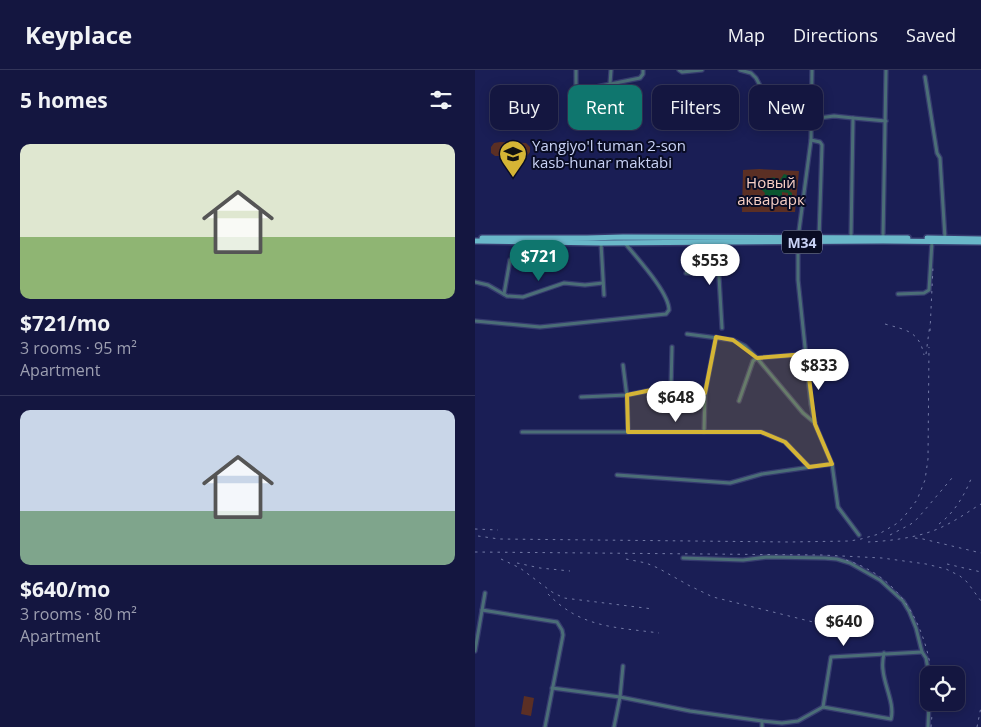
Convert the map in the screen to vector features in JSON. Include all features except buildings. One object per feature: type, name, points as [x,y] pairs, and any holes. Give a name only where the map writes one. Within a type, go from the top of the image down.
[{"type":"main road","name":"M34","points":[[475,240],[601,240],[623,237],[932,242],[981,240]]},
{"type":"main road","name":"M34","points":[[475,240],[587,238],[623,242],[717,242],[819,238],[945,238],[981,240]]},
{"type":"street","points":[[576,70],[576,85]]},
{"type":"street","points":[[610,84],[611,70]]},
{"type":"street","points":[[605,85],[640,78],[643,70]]},
{"type":"street","points":[[679,70],[682,72],[702,70]]},
{"type":"street","points":[[740,70],[751,73],[760,85]]},
{"type":"street","points":[[812,70],[812,85]]},
{"type":"street","points":[[883,238],[886,70]]},
{"type":"street","points":[[925,77],[937,152],[940,158],[945,238]]},
{"type":"street","points":[[823,118],[834,116],[886,121]]},
{"type":"street","points":[[851,238],[853,118]]},
{"type":"street","points":[[811,130],[798,240],[798,280],[811,404],[815,424],[832,464],[838,507],[859,535]]},
{"type":"street","points":[[811,140],[820,142],[822,145],[819,238]]},
{"type":"street","points":[[601,240],[604,295]]},
{"type":"street","points":[[475,321],[540,327],[666,314],[669,310],[669,304],[663,291],[623,242]]},
{"type":"street","points":[[717,242],[722,328]]},
{"type":"street","points":[[898,294],[924,293],[929,290],[932,242]]},
{"type":"street","points":[[504,294],[510,260]]},
{"type":"street","points":[[686,273],[719,274]]},
{"type":"street","points":[[475,282],[488,285],[507,296],[523,297],[564,283],[603,283]]},
{"type":"street","points":[[687,334],[733,340],[745,346],[803,413],[815,424]]},
{"type":"street","points":[[704,432],[705,393],[716,337]]},
{"type":"street","points":[[671,346],[671,386]]},
{"type":"street","points":[[739,401],[753,361],[757,358],[806,354]]},
{"type":"street","points":[[623,365],[627,395],[628,432]]},
{"type":"street","points":[[581,397],[627,395],[671,386],[705,393]]},
{"type":"street","points":[[522,432],[761,432],[785,442],[809,467]]},
{"type":"street","points":[[617,475],[729,483],[762,474],[832,464]]},
{"type":"street","points":[[683,558],[743,560],[767,557],[825,558],[850,563],[880,580],[903,601],[916,628],[927,666]]},
{"type":"street","points":[[475,651],[485,593]]},
{"type":"street","points":[[482,610],[557,622],[561,626],[563,635],[545,727]]},
{"type":"street","points":[[823,707],[831,657],[922,652]]},
{"type":"street","points":[[553,688],[620,697],[690,711],[762,722],[782,723],[799,721],[823,707],[891,719],[893,712],[883,670],[884,653]]},
{"type":"street","points":[[614,727],[620,697],[623,666]]},
{"type":"street","points":[[928,727],[929,711]]},
{"type":"street","points":[[762,722],[762,727]]},
{"type":"highlighted area","points":[[716,337],[733,340],[757,358],[806,354],[815,424],[832,464],[809,467],[785,442],[761,432],[628,432],[627,395],[671,386],[705,393]]},
{"type":"green space","points":[[494,143],[526,143],[530,147],[530,152],[527,156],[495,156],[491,153],[491,147]]},
{"type":"green space","name":"Новый акварарк","points":[[743,170],[799,171],[795,212],[742,212]]},
{"type":"green space","points":[[524,696],[534,698],[531,716],[521,714]]},
{"type":"shaded area","points":[[784,174],[790,176],[791,180],[786,180],[784,184],[790,185],[788,190],[792,193],[790,198],[788,193],[782,192],[782,197],[787,199],[786,205],[781,203],[781,199],[766,200],[764,197],[765,193],[761,189],[762,186],[765,184],[772,185],[773,183],[770,178],[774,177],[780,180]]},
{"type":"railway","points":[[930,331],[933,267]]},
{"type":"railway","points":[[885,324],[905,330],[915,336],[922,347],[924,355]]},
{"type":"railway","points":[[926,354],[930,324]]},
{"type":"railway","points":[[478,536],[499,539],[789,542],[850,541],[879,534],[903,518],[917,500],[925,480],[928,459],[929,347]]},
{"type":"railway","points":[[890,535],[918,518],[952,478]]},
{"type":"railway","points":[[939,524],[958,504],[971,479]]},
{"type":"railway","points":[[868,542],[917,536],[936,530],[981,504]]},
{"type":"railway","points":[[475,529],[498,530]]},
{"type":"railway","points":[[915,538],[981,553]]},
{"type":"railway","points":[[475,552],[822,555],[882,558],[926,564],[946,569],[967,582],[981,601]]},
{"type":"railway","points":[[501,559],[520,568],[552,592],[564,598],[653,609]]},
{"type":"railway","points":[[626,559],[646,563],[658,568],[713,597],[821,624]]},
{"type":"railway","points":[[846,560],[865,568],[895,590],[916,620],[923,637],[930,666]]},
{"type":"railway","points":[[517,563],[540,568],[570,571]]},
{"type":"railway","points":[[947,564],[981,572]]},
{"type":"railway","points":[[548,594],[573,614],[586,620],[613,627],[659,633]]},
{"type":"railway","points":[[977,727],[981,707]]},
{"type":"railway","points":[[931,727],[932,711]]},
{"type":"place","name":"Yangiyo'l tuman 2-son kasb-hunar maktabi","points":[[513,178]]}]
